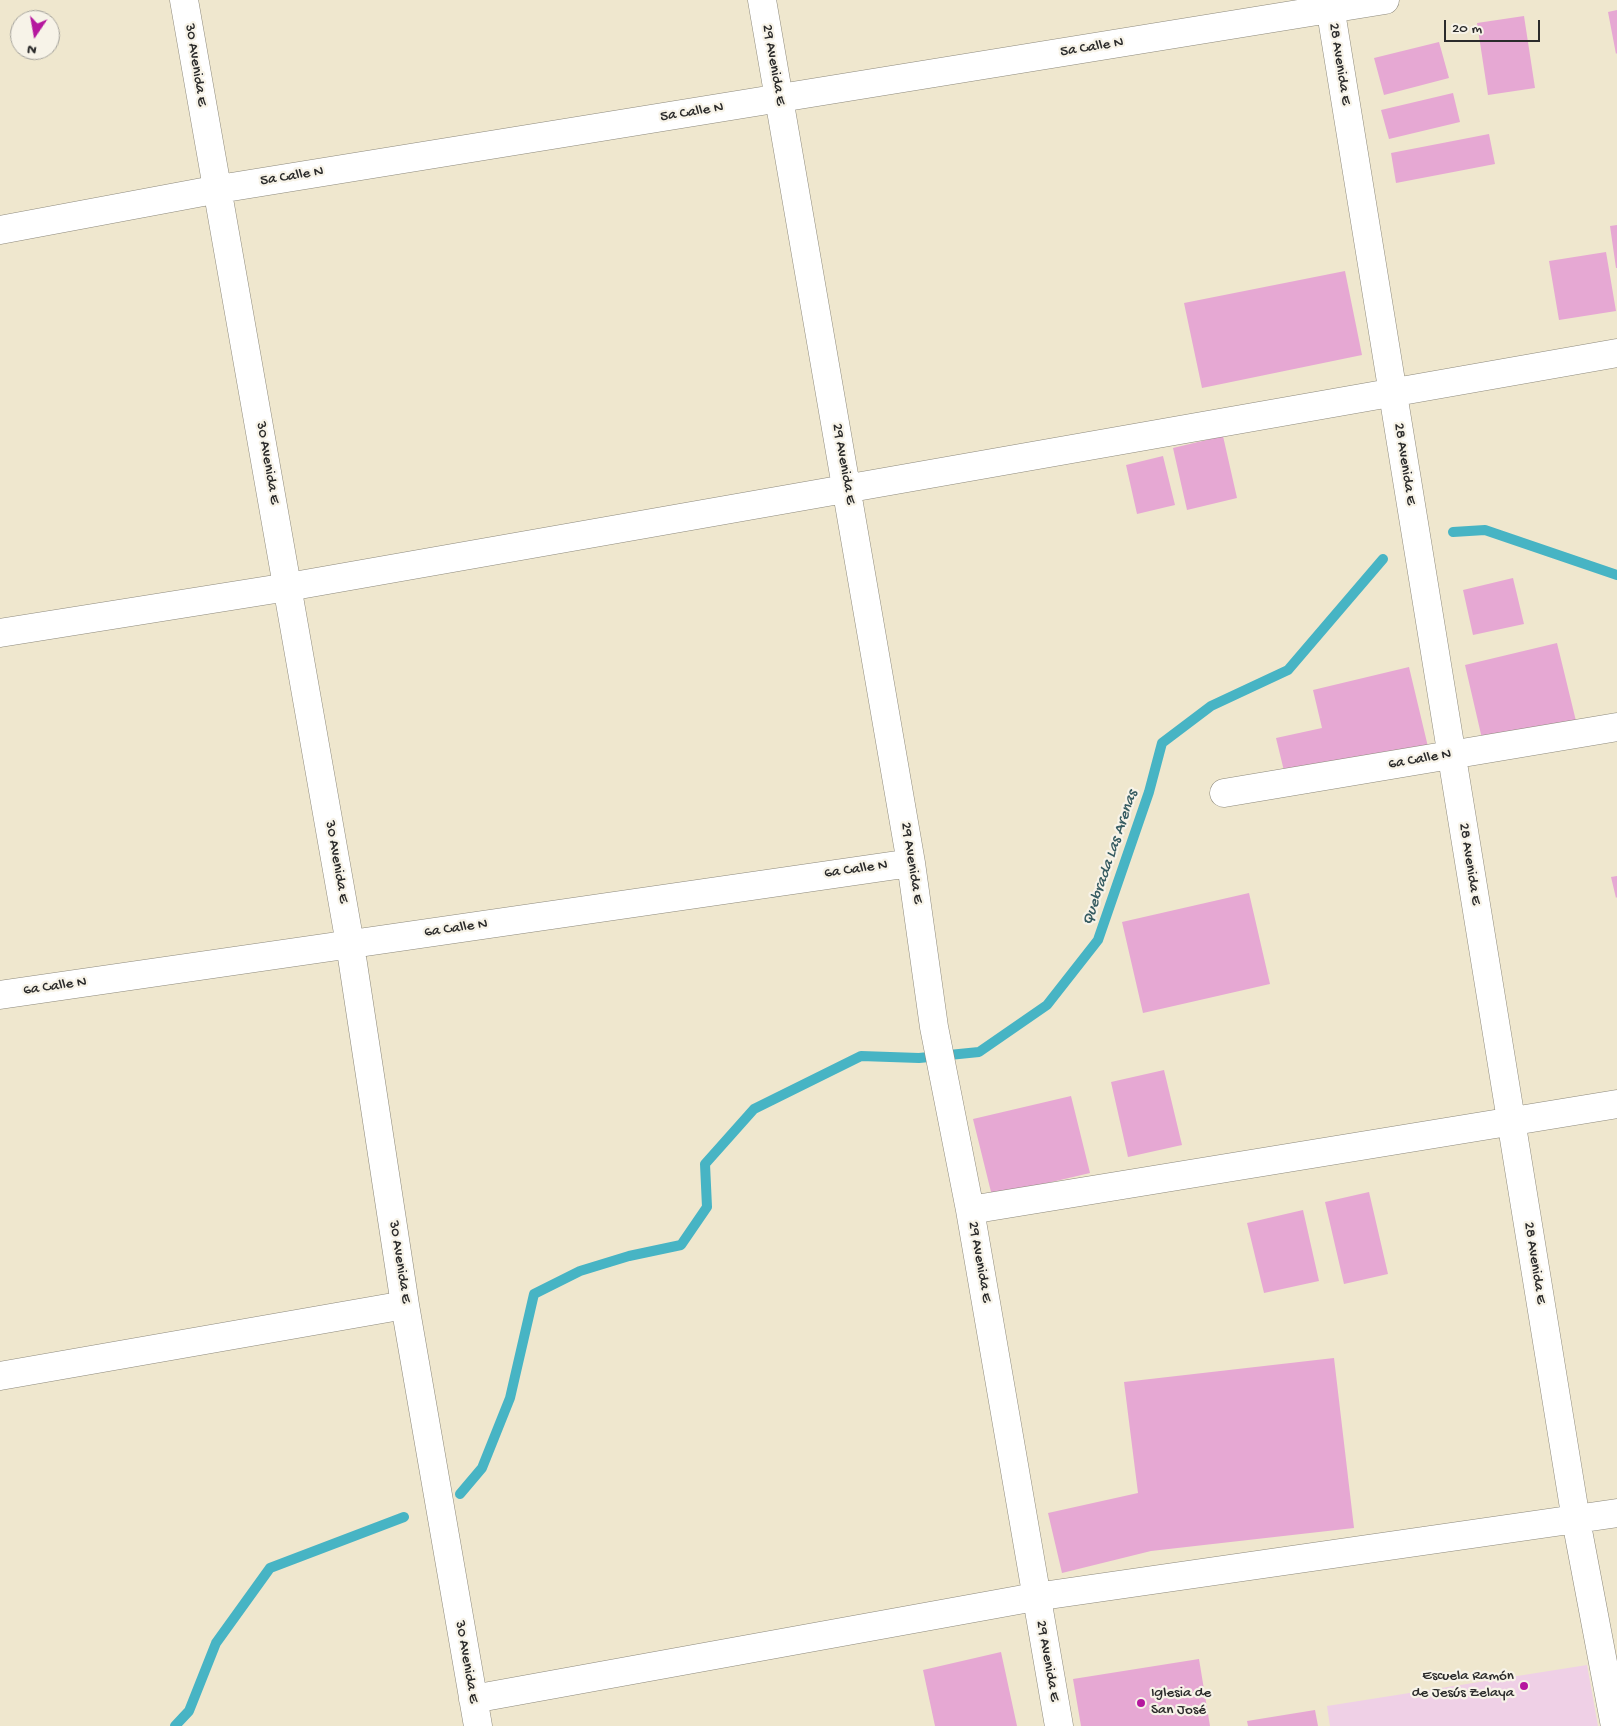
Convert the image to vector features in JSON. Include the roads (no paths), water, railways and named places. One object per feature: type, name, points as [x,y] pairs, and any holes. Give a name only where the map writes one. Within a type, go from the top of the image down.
[{"type":"street","name":"30 Avenida E","points":[[184,0],[208,144],[219,189],[350,944],[405,1305],[478,1726]]},
{"type":"street","name":"29 Avenida E","points":[[762,0],[911,862],[934,1027],[970,1210],[1035,1597],[1059,1726]]},
{"type":"street","name":"5a Calle N","points":[[0,230],[219,189],[779,98],[1329,5],[1384,0]]},
{"type":"street","name":"28 Avenida E","points":[[1329,5],[1576,1520],[1615,1726]]},
{"type":"street","points":[[0,633],[288,587],[1617,353]]},
{"type":"street","name":"6a Calle N","points":[[1224,793],[1617,728]]},
{"type":"street","name":"6a Calle N","points":[[0,995],[911,862]]},
{"type":"street","points":[[970,1210],[1617,1104]]},
{"type":"street","points":[[0,1376],[405,1305]]},
{"type":"street","points":[[473,1699],[1035,1597],[1617,1513]]},
{"type":"waterway","name":"Quebrada Las Arenas","points":[[1453,532],[1485,530],[1617,575]]},
{"type":"waterway","name":"Quebrada Las Arenas","points":[[460,1494],[482,1468],[510,1398],[534,1294],[580,1271],[629,1256],[681,1245],[707,1207],[705,1164],[754,1109],[861,1056],[919,1058],[979,1052],[1047,1005],[1098,940],[1149,792],[1162,743],[1211,706],[1288,670],[1383,559]]},
{"type":"waterway","name":"Quebrada Las Arenas","points":[[175,1726],[189,1711],[216,1643],[270,1568],[404,1517]]},
{"type":"place","name":"Escuela Ramón de Jesús Zelaya","points":[[1524,1686]]},
{"type":"place","name":"Iglesia de San José","points":[[1141,1703]]}]
